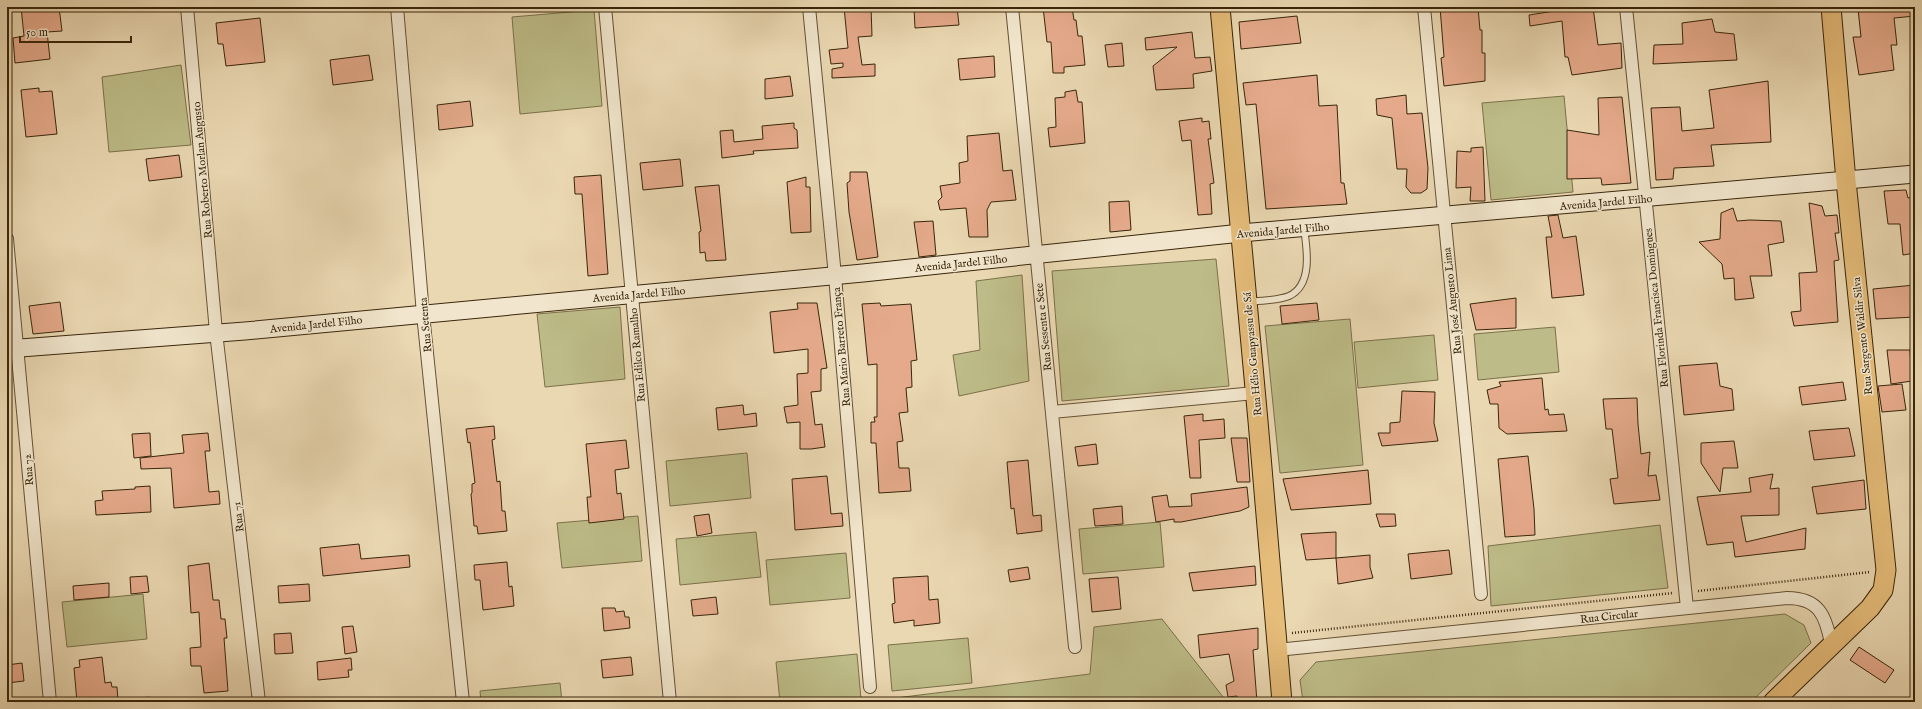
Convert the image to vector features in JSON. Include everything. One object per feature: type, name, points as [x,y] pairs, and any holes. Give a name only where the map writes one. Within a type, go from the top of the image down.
[{"type":"main road","name":"Rua Hélio Guapyassu de Sá","points":[[1220,7],[1242,233],[1282,702]]},
{"type":"main road","name":"Rua Sargento Waldir Silva","points":[[1830,7],[1846,180],[1886,570],[1883,590],[1878,598],[1858,620],[1831,644]]},
{"type":"main road","name":"Avenida Jardel Filho","points":[[12,348],[200,335],[216,332],[835,276],[1242,233],[1915,174]]},
{"type":"main road","points":[[1773,702],[1831,644]]},
{"type":"street","name":"Rua Roberto Morlan Augusto","points":[[187,7],[216,332]]},
{"type":"street","name":"Rua Setenta","points":[[397,7],[423,314],[463,702]]},
{"type":"street","name":"Rua Edilco Ramalho","points":[[605,7],[670,702]]},
{"type":"street","name":"Rua Mario Barreto França","points":[[809,7],[835,276],[870,687]]},
{"type":"street","name":"Rua Sessenta e Sete","points":[[1012,7],[1075,647]]},
{"type":"street","name":"Rua José Augusto Lima","points":[[1424,7],[1481,594]]},
{"type":"street","name":"Rua Florinda Francisca Domingues","points":[[1626,7],[1687,608]]},
{"type":"street","name":"Rua 72","points":[[7,239],[12,348],[50,702]]},
{"type":"street","name":"Rua 71","points":[[216,332],[259,702]]},
{"type":"street","points":[[1052,412],[1255,393]]},
{"type":"street","name":"Rua Circular","points":[[1276,642],[1687,608],[1782,598],[1802,599],[1810,602],[1821,612],[1827,624],[1831,644]]},
{"type":"lane","points":[[1248,302],[1289,296],[1298,290],[1306,273],[1308,260],[1304,228]]},
{"type":"path","points":[[1276,642],[1685,592],[1886,570]]},
{"type":"shaded area","points":[[594,10],[602,106],[520,114],[512,17]]},
{"type":"shaded area","points":[[181,65],[191,145],[109,152],[102,77]]},
{"type":"shaded area","points":[[1564,96],[1573,192],[1491,200],[1482,103]]},
{"type":"shaded area","points":[[1216,259],[1229,386],[1062,401],[1052,271]]},
{"type":"shaded area","points":[[1022,275],[1029,381],[959,396],[953,355],[980,350],[976,281]]},
{"type":"shaded area","points":[[620,307],[625,379],[545,387],[537,314]]},
{"type":"shaded area","points":[[1350,319],[1363,465],[1280,473],[1265,326]]},
{"type":"shaded area","points":[[1555,327],[1559,372],[1478,380],[1474,334]]},
{"type":"shaded area","points":[[1434,335],[1438,380],[1358,388],[1354,342]]},
{"type":"shaded area","points":[[747,453],[751,498],[670,506],[666,461]]},
{"type":"shaded area","points":[[638,516],[642,561],[562,568],[557,523]]},
{"type":"shaded area","points":[[1160,522],[1164,567],[1083,574],[1079,529]]},
{"type":"shaded area","points":[[1660,525],[1668,588],[1491,606],[1488,546]]},
{"type":"shaded area","points":[[756,532],[761,577],[680,585],[676,539]]},
{"type":"shaded area","points":[[846,553],[850,598],[770,605],[766,560]]},
{"type":"shaded area","points":[[143,594],[147,639],[67,647],[62,602]]},
{"type":"shaded area","points":[[1785,614],[1804,625],[1811,643],[1751,702],[1303,702],[1300,680],[1316,662]]},
{"type":"shaded area","points":[[1162,619],[1227,702],[863,702],[1090,674],[1094,627]]},
{"type":"shaded area","points":[[968,638],[972,683],[892,691],[888,645]]},
{"type":"shaded area","points":[[857,654],[861,699],[833,702],[780,702],[776,662]]},
{"type":"shaded area","points":[[560,683],[562,702],[481,702],[480,691]]},
{"type":"shaded area","points":[[150,697],[150,702],[99,702]]},
{"type":"building","points":[[21,7],[59,7],[62,31],[47,32],[50,59],[15,63],[13,38],[24,36]]},
{"type":"building","points":[[844,7],[871,7],[872,36],[858,37],[862,65],[875,64],[875,76],[832,78],[832,69],[843,67],[843,63],[831,64],[829,50],[848,48]]},
{"type":"building","points":[[957,7],[959,25],[915,28],[914,8]]},
{"type":"building","points":[[1043,7],[1072,7],[1074,20],[1076,20],[1078,36],[1082,36],[1085,65],[1064,67],[1064,73],[1053,73],[1051,42],[1047,42]]},
{"type":"building","points":[[1440,7],[1478,7],[1480,30],[1482,30],[1482,53],[1485,53],[1485,81],[1444,86],[1441,58],[1444,57]]},
{"type":"building","points":[[1580,7],[1593,7],[1598,45],[1621,43],[1622,68],[1572,75],[1568,57],[1565,57],[1562,21],[1530,26],[1529,15]]},
{"type":"building","points":[[1915,7],[1915,16],[1894,18],[1897,45],[1891,45],[1894,70],[1859,75],[1853,37],[1861,37],[1858,9]]},
{"type":"building","points":[[1297,16],[1301,43],[1241,49],[1239,22]]},
{"type":"building","points":[[260,18],[265,62],[226,66],[223,44],[218,44],[216,23]]},
{"type":"building","points":[[1712,19],[1715,32],[1734,34],[1737,60],[1653,64],[1654,45],[1683,44],[1682,23]]},
{"type":"building","points":[[1192,32],[1195,58],[1210,57],[1212,71],[1193,74],[1194,88],[1156,90],[1153,66],[1177,47],[1146,50],[1145,38]]},
{"type":"building","points":[[1122,43],[1124,66],[1108,67],[1105,45]]},
{"type":"building","points":[[369,55],[373,80],[333,85],[330,60]]},
{"type":"building","points":[[994,56],[995,77],[960,80],[958,59]]},
{"type":"building","points":[[1317,75],[1319,106],[1337,105],[1341,183],[1344,183],[1347,204],[1266,209],[1256,104],[1246,105],[1243,83]]},
{"type":"building","points":[[790,76],[793,96],[765,99],[765,79]]},
{"type":"building","points":[[1768,81],[1771,142],[1711,145],[1714,166],[1674,168],[1673,179],[1656,180],[1651,108],[1680,107],[1682,131],[1714,128],[1709,90]]},
{"type":"building","points":[[39,88],[39,92],[52,91],[57,134],[26,137],[21,90]]},
{"type":"building","points":[[1076,90],[1078,102],[1082,102],[1085,143],[1050,147],[1048,128],[1056,127],[1055,98],[1065,97],[1065,92]]},
{"type":"building","points":[[1406,95],[1407,114],[1422,113],[1428,168],[1427,189],[1421,193],[1411,193],[1406,187],[1407,169],[1397,169],[1392,118],[1377,115],[1376,99]]},
{"type":"building","points":[[1622,97],[1631,183],[1602,185],[1601,178],[1567,179],[1567,130],[1599,135],[1598,98]]},
{"type":"building","points":[[470,101],[473,126],[439,130],[437,105]]},
{"type":"building","points":[[1202,118],[1202,122],[1209,121],[1211,139],[1208,139],[1214,183],[1210,184],[1212,214],[1198,215],[1191,140],[1182,141],[1179,121]]},
{"type":"building","points":[[794,123],[794,128],[797,130],[798,148],[753,151],[754,154],[722,158],[720,131],[733,130],[734,142],[763,139],[762,126]]},
{"type":"building","points":[[999,133],[1003,171],[1012,170],[1016,200],[991,202],[987,210],[988,237],[969,237],[966,208],[940,210],[938,201],[942,197],[940,186],[960,183],[959,163],[968,161],[967,136]]},
{"type":"building","points":[[1483,147],[1485,201],[1470,201],[1471,187],[1456,188],[1457,151],[1471,152],[1471,148]]},
{"type":"building","points":[[179,155],[182,177],[149,181],[146,159]]},
{"type":"building","points":[[680,159],[683,186],[643,190],[640,163]]},
{"type":"building","points":[[850,172],[867,172],[878,257],[857,260],[849,212],[847,183],[850,181]]},
{"type":"building","points":[[601,175],[608,274],[588,276],[582,194],[575,194],[574,177]]},
{"type":"building","points":[[806,177],[806,187],[810,187],[811,232],[791,233],[787,182]]},
{"type":"building","points":[[719,185],[726,260],[706,261],[705,252],[700,253],[699,232],[701,231],[695,187]]},
{"type":"building","points":[[1906,190],[1908,198],[1915,197],[1915,253],[1903,255],[1900,224],[1888,224],[1884,191]]},
{"type":"building","points":[[1129,201],[1131,230],[1110,232],[1109,202]]},
{"type":"building","points":[[1809,203],[1822,206],[1825,216],[1837,215],[1839,233],[1835,233],[1839,260],[1834,261],[1838,322],[1794,326],[1791,312],[1801,311],[1799,273],[1817,272]]},
{"type":"building","points":[[1733,208],[1737,221],[1781,221],[1784,242],[1768,245],[1772,276],[1750,276],[1754,298],[1735,300],[1734,278],[1724,279],[1722,264],[1699,242],[1720,239],[1721,213]]},
{"type":"building","points":[[1558,215],[1563,238],[1576,236],[1584,295],[1552,298],[1546,237],[1552,237],[1548,216]]},
{"type":"building","points":[[933,221],[936,255],[919,257],[914,222]]},
{"type":"building","points":[[1915,285],[1915,317],[1876,319],[1873,289]]},
{"type":"building","points":[[1516,298],[1516,328],[1476,330],[1470,304]]},
{"type":"building","points":[[60,302],[64,331],[33,334],[29,306]]},
{"type":"building","points":[[797,303],[817,303],[827,368],[821,369],[821,391],[811,392],[815,425],[822,424],[825,447],[800,449],[800,422],[787,423],[784,407],[798,405],[797,374],[808,373],[808,349],[774,353],[770,312],[798,309]]},
{"type":"building","points":[[880,303],[881,306],[911,304],[917,360],[911,361],[912,387],[906,388],[908,412],[899,413],[903,441],[897,442],[899,468],[909,468],[911,491],[879,493],[876,443],[871,443],[871,422],[875,422],[874,417],[877,417],[877,364],[868,365],[862,304]]},
{"type":"building","points":[[1317,303],[1319,320],[1282,324],[1280,306]]},
{"type":"building","points":[[1887,350],[1910,350],[1912,381],[1891,384]]},
{"type":"building","points":[[1717,363],[1720,386],[1732,389],[1734,410],[1684,415],[1679,366]]},
{"type":"building","points":[[1542,378],[1545,410],[1548,409],[1549,415],[1564,414],[1567,431],[1507,434],[1499,428],[1498,404],[1490,404],[1487,390],[1501,386],[1499,382]]},
{"type":"building","points":[[1843,382],[1846,400],[1802,405],[1799,387]]},
{"type":"building","points":[[1902,384],[1906,410],[1882,412],[1878,386]]},
{"type":"building","points":[[1402,391],[1435,392],[1434,423],[1438,441],[1382,446],[1378,433],[1390,433],[1390,423],[1400,422]]},
{"type":"building","points":[[1637,398],[1641,454],[1650,452],[1648,476],[1656,475],[1660,500],[1614,504],[1610,479],[1618,478],[1612,429],[1606,429],[1603,399]]},
{"type":"building","points":[[743,405],[744,415],[756,413],[757,426],[718,430],[716,408]]},
{"type":"building","points":[[1203,414],[1203,421],[1224,419],[1225,438],[1199,440],[1201,478],[1190,478],[1184,416]]},
{"type":"building","points":[[494,426],[495,439],[492,440],[497,482],[500,481],[502,511],[505,511],[507,531],[478,534],[477,526],[474,526],[471,494],[472,484],[475,483],[470,442],[468,443],[466,429]]},
{"type":"building","points":[[1849,428],[1855,456],[1814,460],[1809,431]]},
{"type":"building","points":[[150,433],[151,456],[134,458],[132,434]]},
{"type":"building","points":[[208,433],[210,451],[205,451],[209,492],[219,491],[220,504],[174,508],[171,468],[141,469],[140,458],[184,453],[182,435]]},
{"type":"building","points":[[1231,438],[1247,438],[1250,482],[1237,482]]},
{"type":"building","points":[[626,440],[629,468],[615,470],[617,494],[621,493],[624,519],[589,523],[587,497],[591,497],[586,444]]},
{"type":"building","points":[[1734,441],[1738,468],[1723,468],[1720,492],[1701,463],[1701,443]]},
{"type":"building","points":[[1096,444],[1098,464],[1078,466],[1075,447]]},
{"type":"building","points":[[1528,456],[1534,509],[1535,535],[1505,537],[1498,459]]},
{"type":"building","points":[[1028,460],[1033,516],[1041,515],[1042,531],[1017,534],[1014,508],[1011,509],[1007,462]]},
{"type":"building","points":[[1368,470],[1371,504],[1291,510],[1283,479]]},
{"type":"building","points":[[1773,474],[1770,489],[1779,488],[1779,515],[1741,516],[1746,542],[1806,528],[1805,549],[1735,557],[1733,542],[1707,545],[1697,497],[1751,492],[1749,478]]},
{"type":"building","points":[[827,476],[831,514],[842,513],[843,526],[795,530],[792,479]]},
{"type":"building","points":[[1864,480],[1866,509],[1817,514],[1812,487]]},
{"type":"building","points":[[150,486],[151,512],[96,515],[95,501],[103,500],[102,491],[135,489],[135,487]]},
{"type":"building","points":[[1247,487],[1249,507],[1240,511],[1181,522],[1174,522],[1174,519],[1156,522],[1152,497],[1167,495],[1169,507],[1192,506],[1191,494]]},
{"type":"building","points":[[1122,506],[1123,524],[1095,526],[1093,509]]},
{"type":"building","points":[[709,514],[712,533],[697,536],[694,516]]},
{"type":"building","points":[[1376,514],[1395,514],[1396,526],[1380,527]]},
{"type":"building","points":[[1336,532],[1336,558],[1306,560],[1301,534]]},
{"type":"building","points":[[359,544],[361,559],[409,555],[410,567],[323,576],[320,548]]},
{"type":"building","points":[[1449,550],[1452,574],[1411,579],[1408,554]]},
{"type":"building","points":[[1370,555],[1370,567],[1373,578],[1338,584],[1336,558]]},
{"type":"building","points":[[507,562],[509,587],[512,586],[514,606],[483,610],[480,580],[475,580],[474,565]]},
{"type":"building","points":[[209,563],[213,600],[219,600],[221,619],[225,619],[227,638],[224,638],[228,691],[204,693],[201,666],[191,666],[190,648],[201,647],[199,612],[191,613],[188,566]]},
{"type":"building","points":[[1255,566],[1256,585],[1193,591],[1189,573]]},
{"type":"building","points":[[1028,567],[1030,579],[1010,582],[1008,570]]},
{"type":"building","points":[[147,576],[149,592],[131,594],[130,577]]},
{"type":"building","points":[[928,576],[929,600],[938,599],[940,623],[914,626],[914,620],[894,623],[892,604],[895,603],[893,578]]},
{"type":"building","points":[[1118,577],[1121,609],[1092,612],[1089,579]]},
{"type":"building","points":[[109,583],[109,597],[74,600],[73,586]]},
{"type":"building","points":[[309,584],[310,601],[279,603],[278,586]]},
{"type":"building","points":[[716,597],[718,614],[693,616],[691,600]]},
{"type":"building","points":[[602,608],[615,608],[616,612],[624,611],[625,617],[629,617],[630,628],[604,631]]},
{"type":"building","points":[[353,626],[357,652],[345,654],[342,627]]},
{"type":"building","points":[[1258,628],[1258,649],[1253,650],[1257,702],[1238,702],[1237,696],[1228,697],[1226,685],[1234,681],[1229,654],[1200,658],[1198,635]]},
{"type":"building","points":[[291,633],[293,653],[275,654],[274,634]]},
{"type":"building","points":[[1859,647],[1894,670],[1885,683],[1850,660]]},
{"type":"building","points":[[102,657],[105,683],[111,682],[112,687],[117,687],[118,701],[77,702],[74,668],[80,667],[79,660]]},
{"type":"building","points":[[631,657],[633,675],[603,678],[601,660]]},
{"type":"building","points":[[351,658],[352,670],[348,670],[349,677],[318,680],[317,662]]},
{"type":"building","points":[[22,663],[24,681],[7,683],[7,665]]}]
